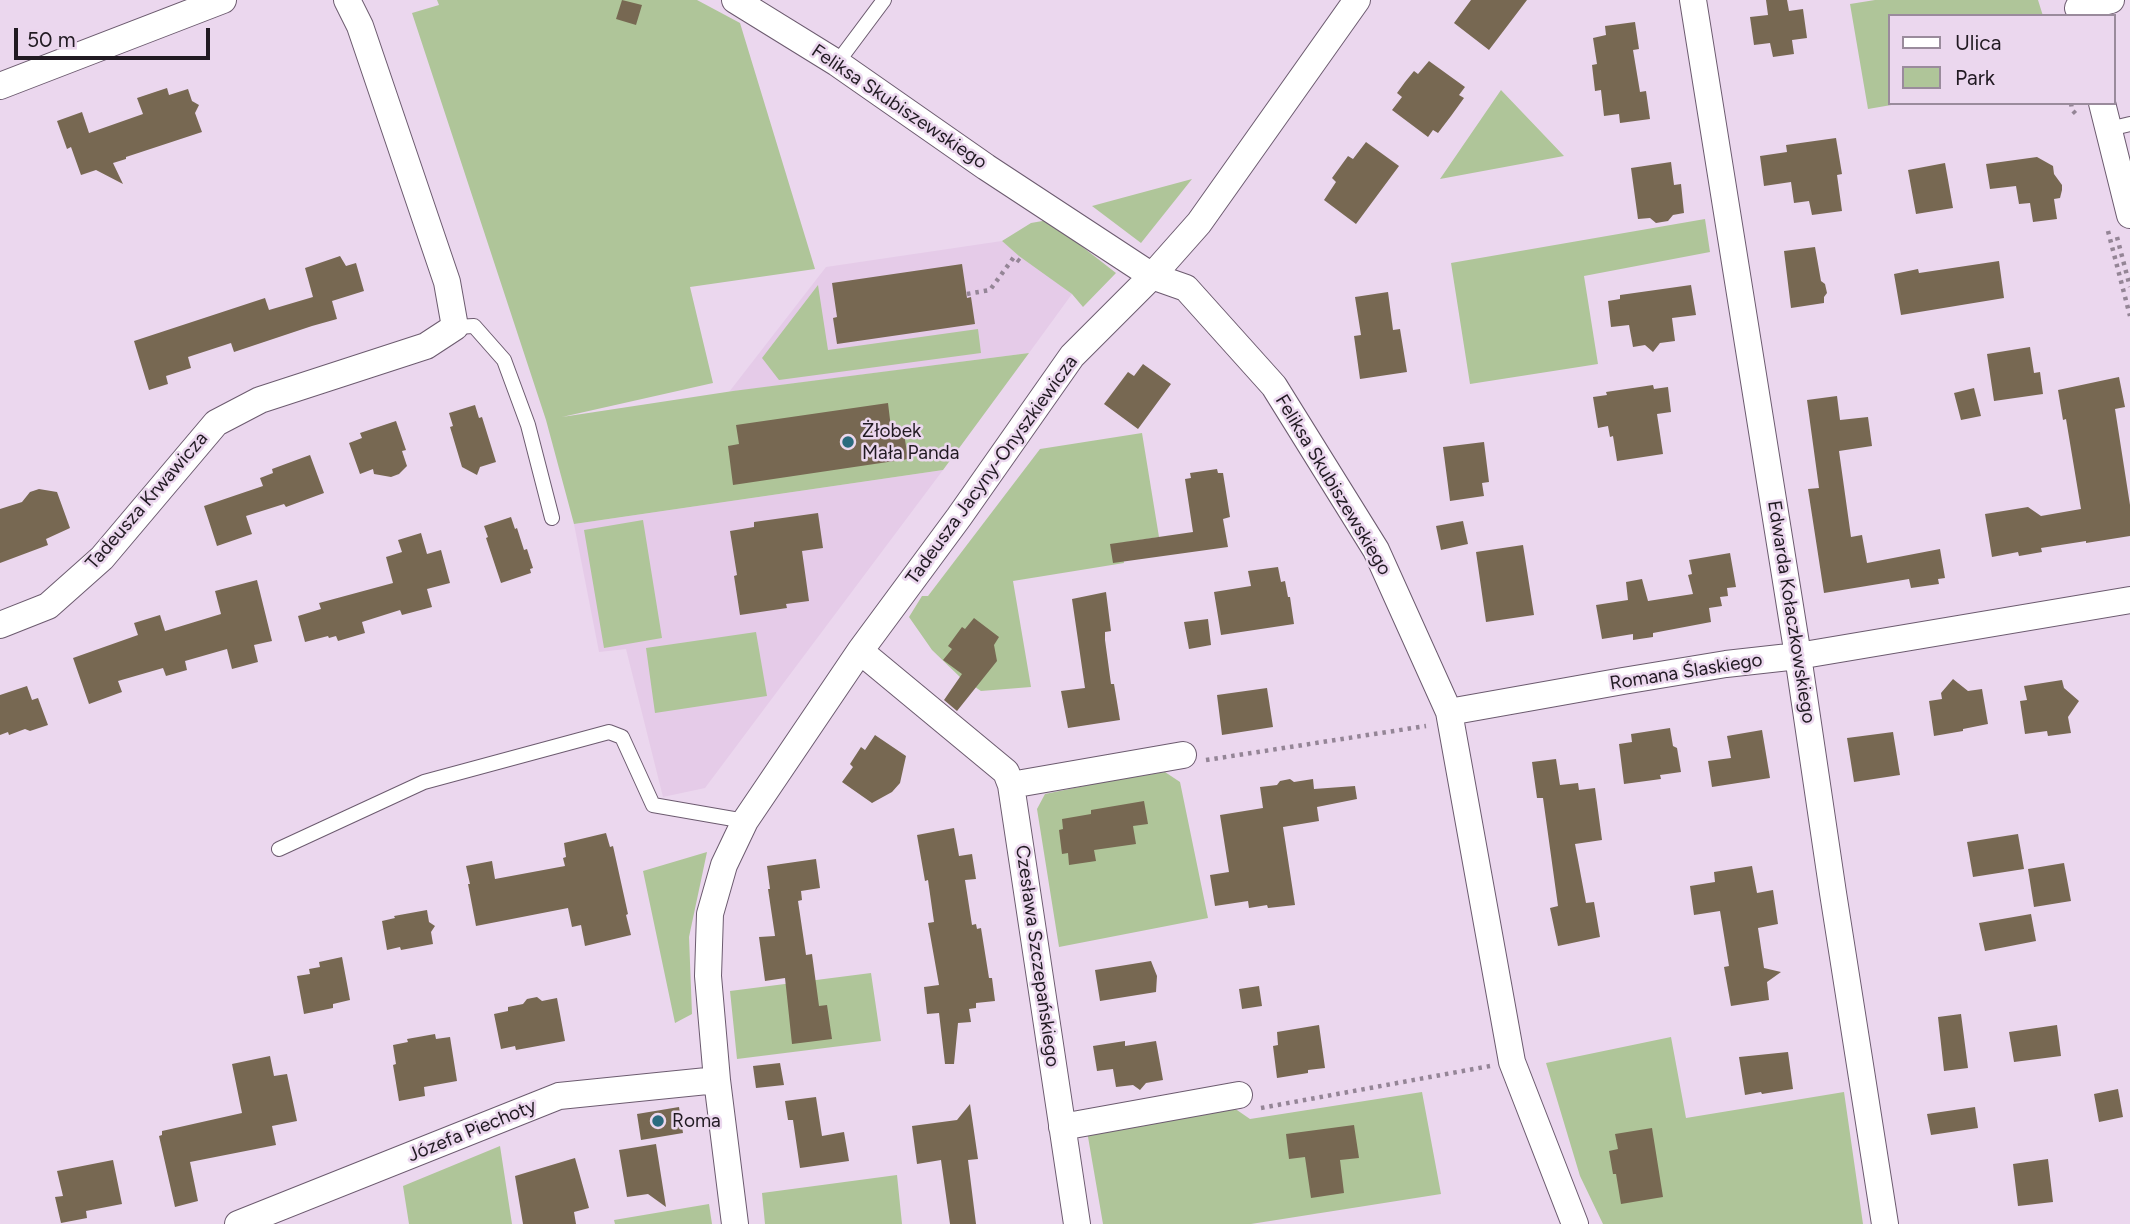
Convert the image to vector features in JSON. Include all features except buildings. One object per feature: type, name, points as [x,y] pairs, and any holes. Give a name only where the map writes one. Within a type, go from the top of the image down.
[{"type":"street","points":[[0,86],[223,0]]},
{"type":"street","points":[[347,0],[364,38],[447,282],[455,327]]},
{"type":"street","name":"Feliksa Skubiszewskiego","points":[[735,0],[837,63],[986,167],[1152,276],[1186,288],[1274,386],[1376,550],[1449,712],[1512,1062],[1575,1224]]},
{"type":"street","name":"Tadeusza Jacyny-Onyszkiewicza","points":[[735,1224],[717,1080],[708,976],[710,914],[724,865],[746,821],[860,651],[959,517],[1072,356],[1152,276],[1199,223],[1357,0]]},
{"type":"street","name":"Edwarda Kołaczkowskiego","points":[[1693,0],[1885,1224]]},
{"type":"street","points":[[2078,8],[2111,0]]},
{"type":"street","points":[[2104,105],[2120,127],[2130,215]]},
{"type":"street","name":"Tadeusza Krwawicza","points":[[0,625],[48,606],[102,558],[216,423],[260,400],[426,346],[455,327]]},
{"type":"street","name":"Romana Ślaskiego","points":[[1449,712],[2130,600]]},
{"type":"street","points":[[860,651],[1006,772],[1011,785],[1182,755]]},
{"type":"street","name":"Czesława Szczepańskiego","points":[[1011,785],[1077,1224]]},
{"type":"street","name":"Józefa Piechoty","points":[[238,1224],[559,1096],[717,1080]]},
{"type":"street","points":[[1062,1128],[1239,1095]]},
{"type":"lane","points":[[837,63],[884,0]]},
{"type":"lane","points":[[455,327],[474,326],[504,359],[528,425],[552,518]]},
{"type":"lane","points":[[279,849],[426,781],[608,732],[622,737],[653,805],[746,821]]},
{"type":"path","points":[[967,294],[990,290],[1014,257],[1023,264]]},
{"type":"path","points":[[1182,755],[1196,762],[1430,726],[1449,712]]},
{"type":"path","points":[[1239,1095],[1251,1109],[1512,1062]]},
{"type":"shaded area","points":[[1002,241],[1072,294],[1029,353],[729,392],[826,267]]},
{"type":"shaded area","points":[[943,470],[705,788],[663,797],[626,649],[599,652],[574,524]]},
{"type":"green space","points":[[437,0],[697,0],[740,23],[815,269],[690,287],[713,383],[562,417],[733,391],[1029,353],[943,470],[574,524],[546,420],[412,13],[439,5]]},
{"type":"green space","points":[[1875,0],[2038,0],[2042,14],[1888,14],[1888,105],[1891,105],[1868,109],[1850,4]]},
{"type":"green space","points":[[1501,90],[1564,156],[1440,179]]},
{"type":"green space","points":[[1192,179],[1141,243],[1092,206]]},
{"type":"green space","points":[[1705,219],[1710,252],[1584,276],[1598,364],[1470,384],[1451,263]]},
{"type":"green space","points":[[1048,220],[1116,273],[1083,307],[1072,294],[1002,241],[1031,223]]},
{"type":"green space","points":[[818,285],[828,350],[978,329],[981,353],[779,380],[762,358]]},
{"type":"green space","points":[[1142,433],[1159,537],[1121,543],[1124,563],[1013,581],[1031,687],[981,691],[960,677],[932,650],[909,617],[922,596],[928,596],[1040,449]]},
{"type":"green space","points":[[643,520],[662,638],[604,648],[584,530]]},
{"type":"green space","points":[[756,632],[767,696],[655,713],[646,648]]},
{"type":"green space","points":[[1165,772],[1180,782],[1208,918],[1059,947],[1037,809],[1045,794]]},
{"type":"green space","points":[[707,852],[689,937],[692,1014],[675,1023],[643,871]]},
{"type":"green space","points":[[871,973],[881,1041],[737,1059],[730,991]]},
{"type":"green space","points":[[1671,1037],[1686,1118],[1844,1092],[1863,1224],[1603,1224],[1580,1176],[1546,1063]]},
{"type":"green space","points":[[1422,1092],[1441,1194],[1251,1224],[1103,1224],[1087,1131],[1234,1108],[1250,1119]]},
{"type":"green space","points":[[500,1146],[512,1224],[409,1224],[403,1186]]},
{"type":"green space","points":[[897,1175],[902,1224],[765,1224],[762,1193]]},
{"type":"green space","points":[[709,1204],[712,1224],[615,1224],[614,1220]]},
{"type":"place","name":"Żłobek Mała Panda","points":[[848,442]]},
{"type":"place","name":"Roma","points":[[658,1121]]}]
